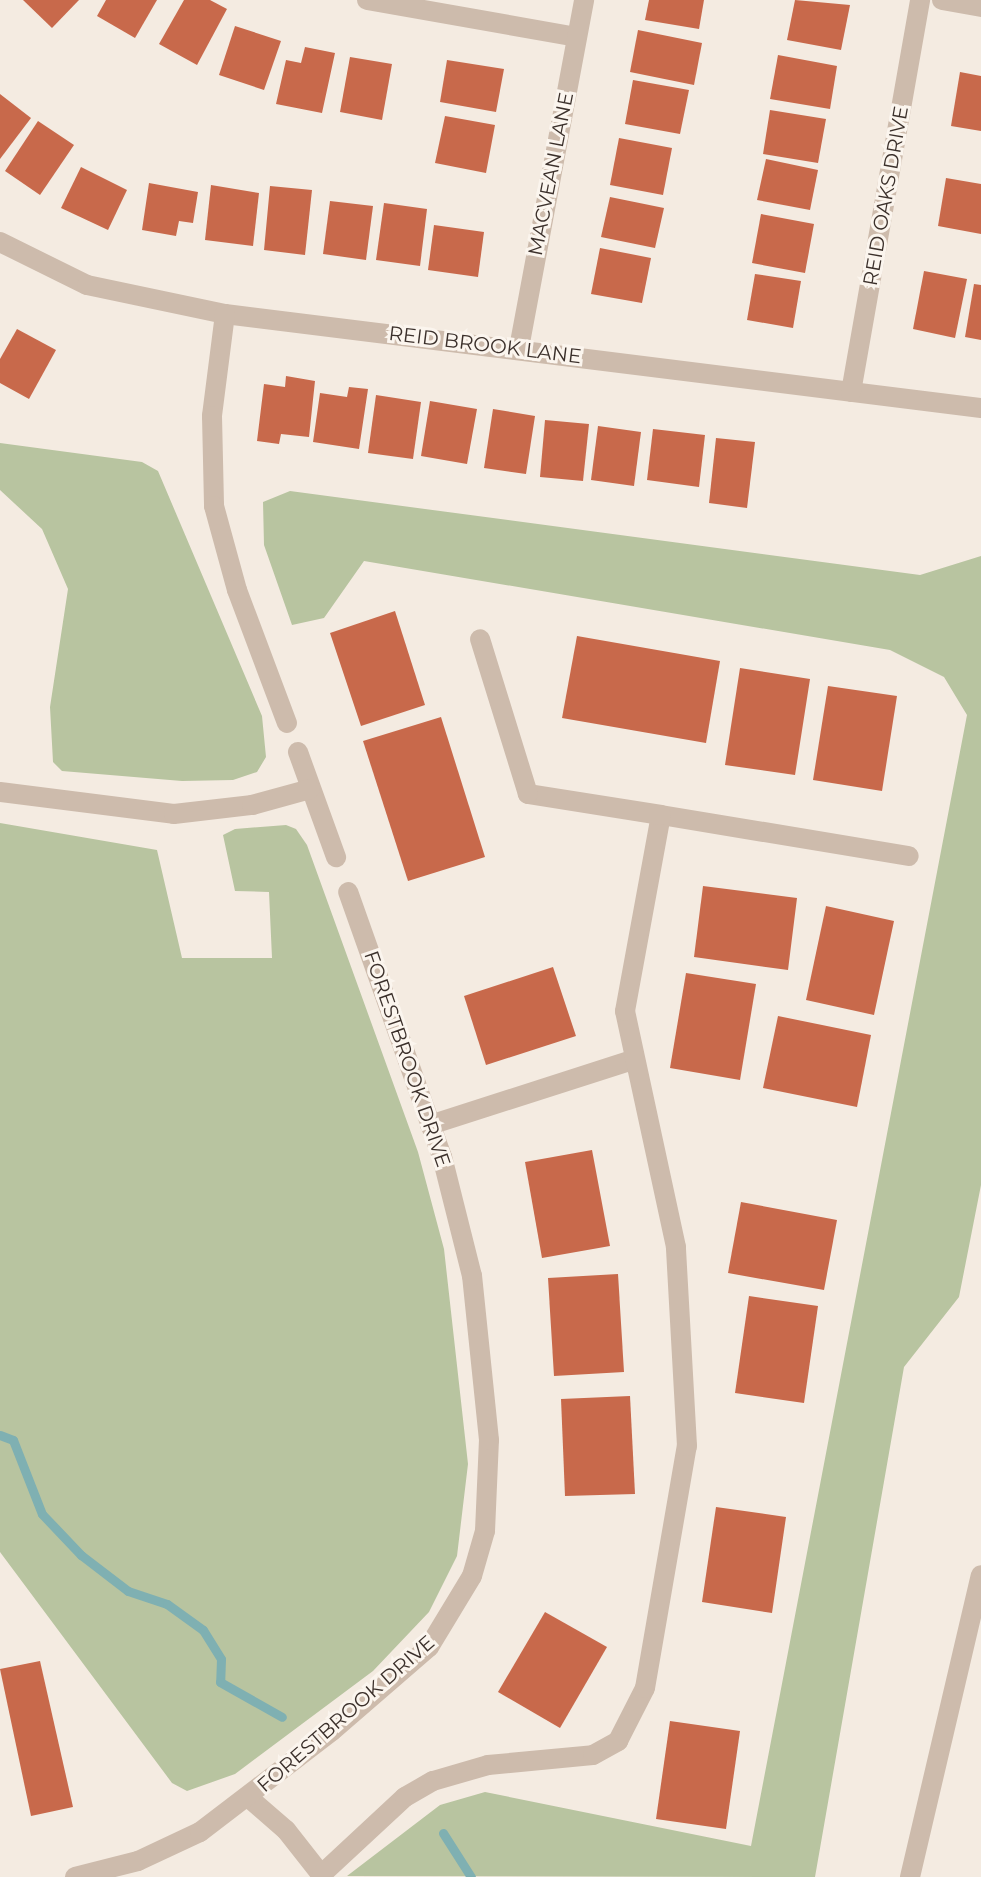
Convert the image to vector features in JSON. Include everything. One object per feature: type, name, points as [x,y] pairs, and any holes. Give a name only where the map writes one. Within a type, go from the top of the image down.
[{"type":"street","points":[[367,0],[577,37]]},
{"type":"street","name":"MACVEAN LANE","points":[[519,348],[584,0]]},
{"type":"street","name":"REID OAKS DRIVE","points":[[851,392],[920,0]]},
{"type":"street","points":[[942,0],[981,7]]},
{"type":"street","name":"REID BROOK LANE","points":[[0,242],[87,285],[225,314],[519,348],[981,408]]},
{"type":"street","points":[[225,314],[212,416],[214,506],[237,590],[287,723]]},
{"type":"street","points":[[480,639],[528,794],[909,856]]},
{"type":"street","points":[[298,752],[336,857]]},
{"type":"street","points":[[0,792],[174,814],[252,805],[310,789]]},
{"type":"street","points":[[249,1798],[286,1830],[322,1876],[405,1797],[433,1781],[488,1765],[606,1751],[642,1701],[689,1419],[676,1247],[633,1060],[625,1011],[661,815]]},
{"type":"street","name":"FORESTBROOK DRIVE","points":[[75,1877],[138,1861],[200,1832],[249,1798],[429,1647],[472,1576],[485,1531],[489,1440],[472,1276],[430,1125],[348,892]]},
{"type":"street","points":[[430,1125],[633,1060]]},
{"type":"street","points":[[910,1877],[981,1575]]},
{"type":"green space","points":[[0,443],[142,462],[158,471],[262,716],[266,757],[257,772],[233,780],[182,781],[62,771],[53,762],[50,707],[68,589],[42,529],[0,490]]},
{"type":"green space","points":[[290,491],[920,575],[981,556],[981,1185],[959,1297],[904,1367],[815,1877],[347,1876],[440,1805],[485,1792],[751,1846],[967,715],[944,677],[890,650],[364,561],[324,618],[292,625],[264,545],[263,502]]},
{"type":"green space","points":[[0,823],[157,850],[182,958],[272,958],[269,892],[235,891],[223,835],[235,829],[286,825],[296,829],[307,845],[418,1152],[444,1249],[468,1464],[457,1556],[429,1612],[373,1671],[235,1774],[187,1791],[172,1783],[0,1552]]},
{"type":"building","points":[[23,0],[79,0],[52,28]]},
{"type":"building","points":[[106,0],[157,0],[135,38],[97,16]]},
{"type":"building","points":[[184,0],[210,0],[227,9],[197,65],[159,44]]},
{"type":"building","points":[[649,0],[704,0],[699,29],[645,20]]},
{"type":"building","points":[[795,0],[850,5],[841,50],[787,40]]},
{"type":"building","points":[[235,26],[281,41],[264,90],[219,75]]},
{"type":"building","points":[[638,30],[702,43],[694,85],[630,72]]},
{"type":"building","points":[[305,47],[335,53],[322,113],[276,104],[286,60],[301,63]]},
{"type":"building","points":[[778,55],[837,66],[830,109],[770,99]]},
{"type":"building","points":[[350,57],[392,64],[382,120],[340,112]]},
{"type":"building","points":[[447,60],[504,69],[496,112],[440,102]]},
{"type":"building","points":[[960,72],[981,76],[981,131],[951,126]]},
{"type":"building","points":[[633,80],[689,90],[680,134],[625,124]]},
{"type":"building","points":[[0,94],[31,118],[0,159]]},
{"type":"building","points":[[770,110],[826,119],[818,163],[763,154]]},
{"type":"building","points":[[445,116],[495,125],[486,173],[435,163]]},
{"type":"building","points":[[38,121],[74,145],[40,195],[5,171]]},
{"type":"building","points":[[619,138],[672,148],[663,195],[610,185]]},
{"type":"building","points":[[766,159],[818,170],[810,210],[757,200]]},
{"type":"building","points":[[81,167],[127,190],[108,230],[61,208]]},
{"type":"building","points":[[946,178],[981,184],[981,234],[938,226]]},
{"type":"building","points":[[149,183],[198,192],[193,223],[179,221],[176,236],[142,230]]},
{"type":"building","points":[[211,185],[259,193],[253,246],[205,240]]},
{"type":"building","points":[[270,186],[312,190],[305,255],[264,250]]},
{"type":"building","points":[[610,197],[664,208],[655,248],[601,237]]},
{"type":"building","points":[[330,201],[373,206],[366,260],[323,254]]},
{"type":"building","points":[[384,203],[427,209],[420,266],[376,260]]},
{"type":"building","points":[[761,214],[814,224],[805,273],[752,263]]},
{"type":"building","points":[[434,225],[484,232],[478,277],[428,270]]},
{"type":"building","points":[[600,248],[651,258],[642,303],[591,294]]},
{"type":"building","points":[[924,271],[967,279],[955,338],[913,329]]},
{"type":"building","points":[[755,274],[801,281],[793,328],[747,320]]},
{"type":"building","points":[[974,284],[981,285],[981,340],[965,337]]},
{"type":"building","points":[[17,329],[56,350],[29,399],[0,383],[0,359]]},
{"type":"building","points":[[286,376],[315,381],[309,437],[281,434],[279,444],[257,441],[264,384],[285,387]]},
{"type":"building","points":[[349,387],[368,389],[359,449],[313,442],[320,393],[347,397]]},
{"type":"building","points":[[376,395],[421,402],[413,459],[368,453]]},
{"type":"building","points":[[430,401],[477,409],[467,464],[421,456]]},
{"type":"building","points":[[493,409],[535,416],[526,474],[484,468]]},
{"type":"building","points":[[545,420],[589,424],[583,481],[540,477]]},
{"type":"building","points":[[598,426],[641,432],[634,486],[591,480]]},
{"type":"building","points":[[653,429],[705,435],[699,487],[647,480]]},
{"type":"building","points":[[716,438],[755,442],[747,508],[709,503]]},
{"type":"building","points":[[395,611],[425,705],[361,726],[330,633]]},
{"type":"building","points":[[577,636],[720,661],[706,743],[562,718]]},
{"type":"building","points":[[740,668],[810,679],[795,775],[725,765]]},
{"type":"building","points":[[828,686],[897,696],[882,791],[813,780]]},
{"type":"building","points":[[441,717],[485,857],[408,881],[363,741]]},
{"type":"building","points":[[703,886],[797,898],[788,970],[694,957]]},
{"type":"building","points":[[826,906],[894,921],[874,1015],[806,1000]]},
{"type":"building","points":[[553,967],[576,1036],[486,1065],[464,996]]},
{"type":"building","points":[[686,973],[756,984],[740,1080],[670,1068]]},
{"type":"building","points":[[778,1016],[871,1035],[857,1107],[763,1088]]},
{"type":"building","points":[[592,1150],[610,1246],[542,1258],[525,1162]]},
{"type":"building","points":[[741,1202],[837,1220],[824,1290],[728,1273]]},
{"type":"building","points":[[618,1274],[624,1372],[554,1376],[548,1278]]},
{"type":"building","points":[[749,1296],[818,1306],[804,1403],[735,1393]]},
{"type":"building","points":[[630,1396],[635,1494],[565,1496],[561,1399]]},
{"type":"building","points":[[716,1507],[786,1517],[772,1613],[702,1602]]},
{"type":"building","points":[[545,1612],[607,1647],[560,1728],[498,1692]]},
{"type":"building","points":[[40,1661],[73,1807],[31,1816],[0,1669]]},
{"type":"building","points":[[670,1721],[740,1731],[726,1829],[656,1819]]},
{"type":"waterway","points":[[0,1435],[13,1440],[42,1514],[81,1555],[128,1591],[167,1604],[203,1630],[221,1659],[220,1682],[282,1717]]},
{"type":"waterway","points":[[443,1833],[471,1877]]}]
